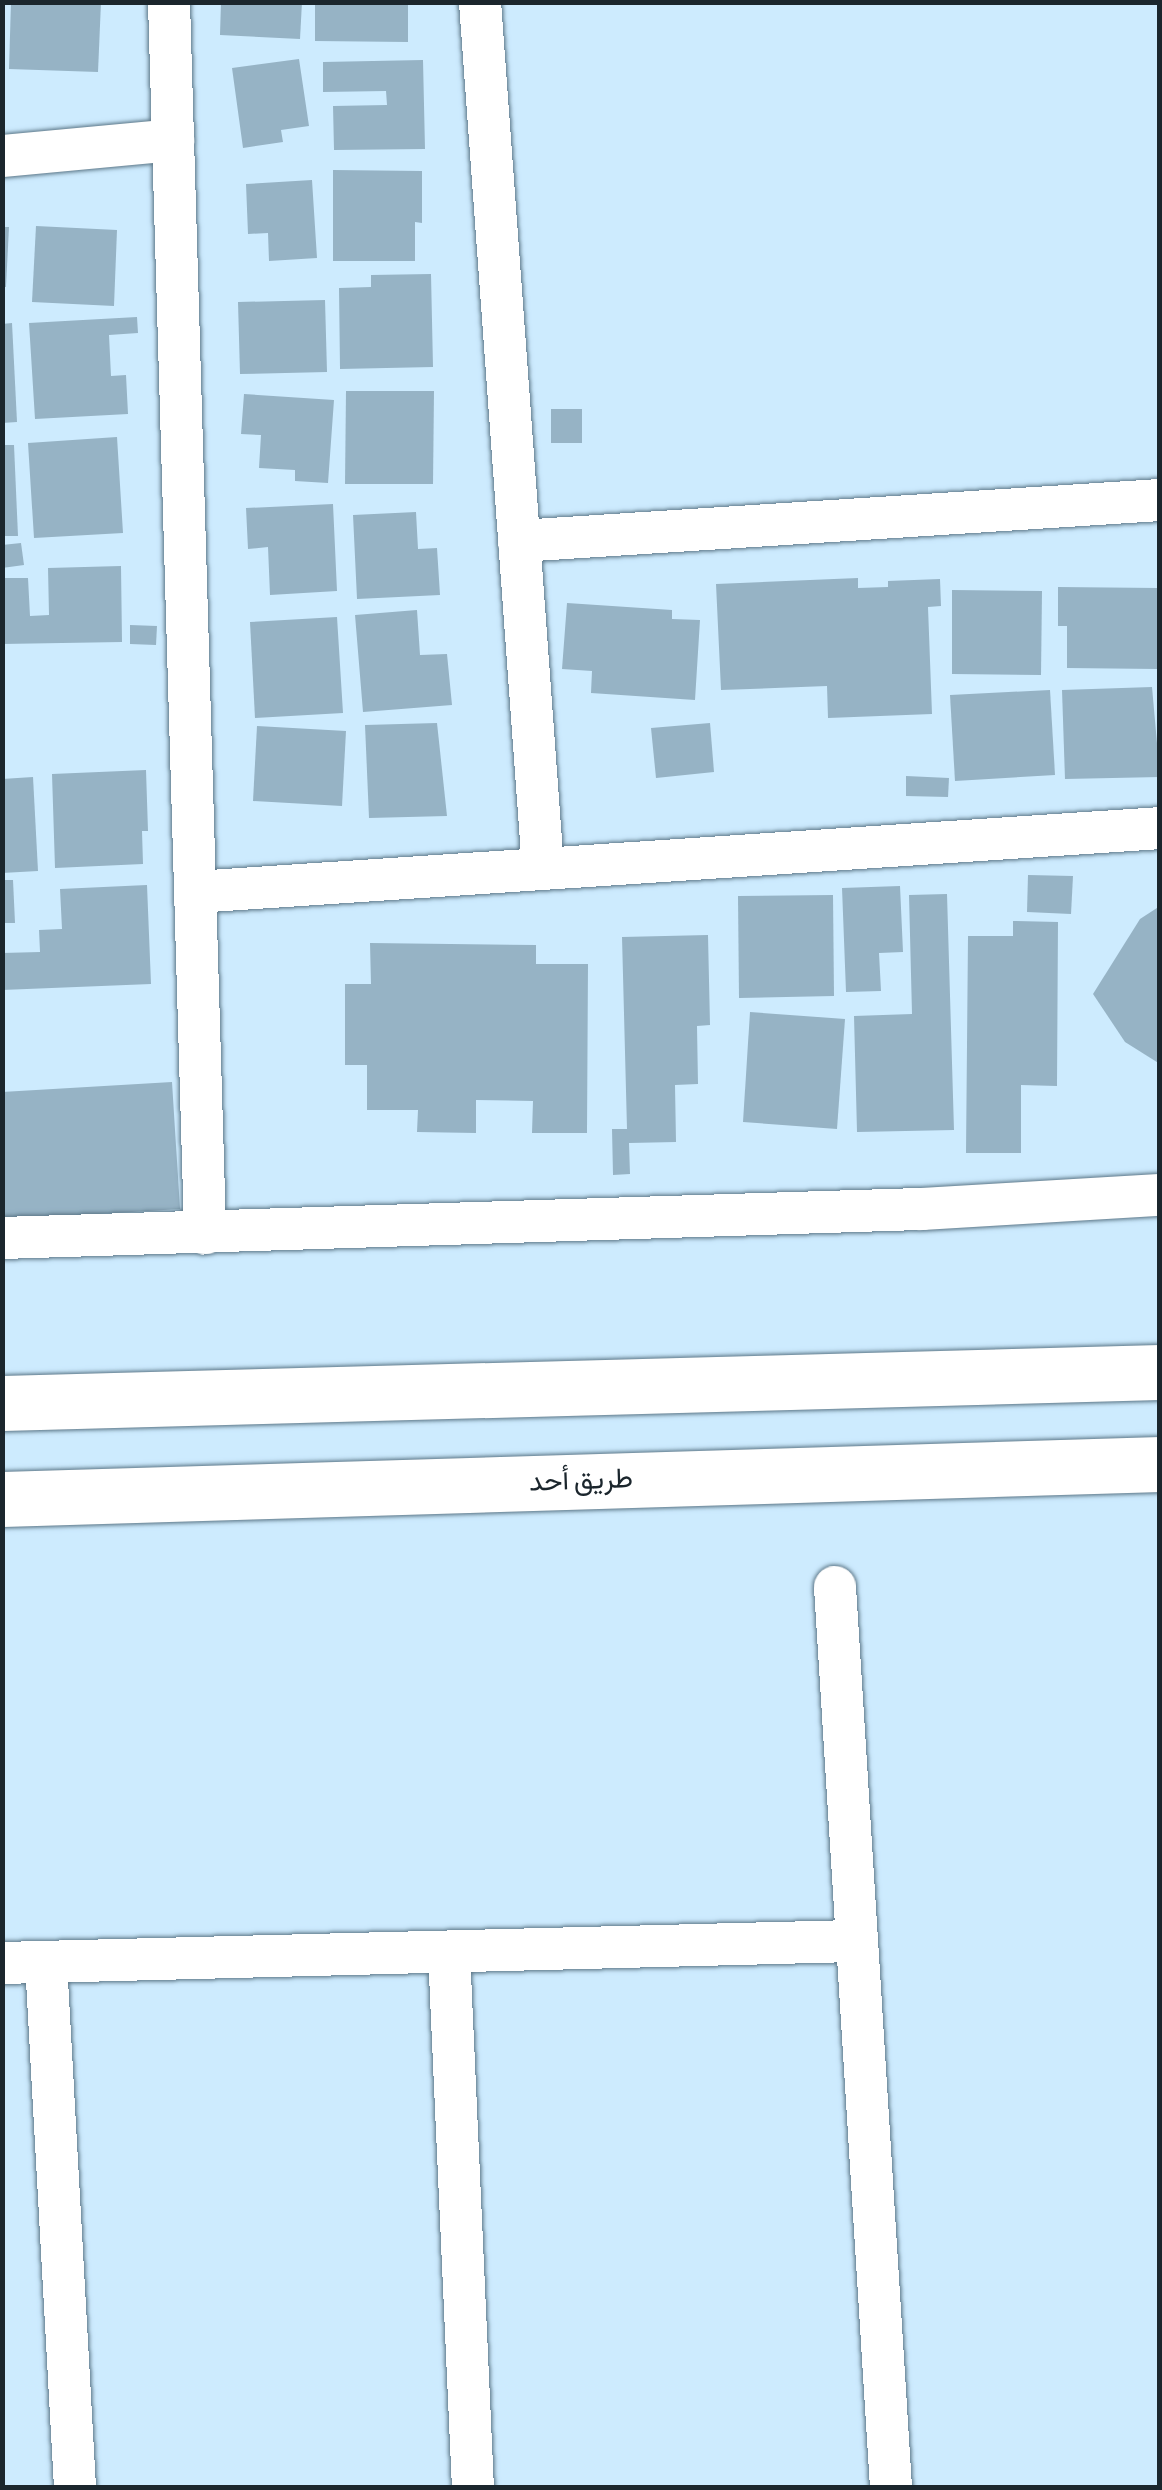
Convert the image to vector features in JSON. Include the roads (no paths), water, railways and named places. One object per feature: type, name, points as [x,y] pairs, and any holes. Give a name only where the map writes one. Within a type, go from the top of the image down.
[{"type":"main road","points":[[2,1402],[1160,1372]]},
{"type":"main road","name":"طريق أحد","points":[[2,1498],[1160,1464]]},
{"type":"street","points":[[170,2],[205,1233]]},
{"type":"street","points":[[480,2],[544,868]]},
{"type":"street","points":[[2,156],[174,140]]},
{"type":"street","points":[[520,542],[1160,500]]},
{"type":"street","points":[[196,892],[1160,828]]},
{"type":"street","points":[[2,1238],[922,1209],[1160,1196]]},
{"type":"street","points":[[835,1587],[891,2488]]},
{"type":"street","points":[[2,1962],[855,1940]]},
{"type":"street","points":[[449,1952],[473,2488]]},
{"type":"street","points":[[46,1962],[74,2488]]}]
